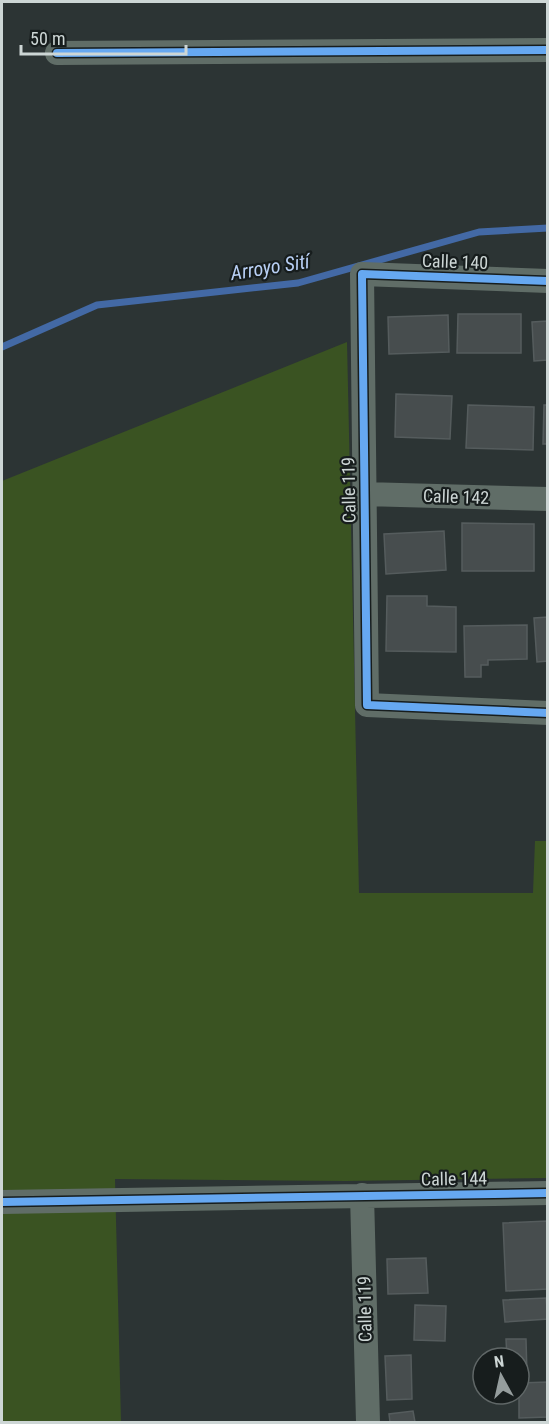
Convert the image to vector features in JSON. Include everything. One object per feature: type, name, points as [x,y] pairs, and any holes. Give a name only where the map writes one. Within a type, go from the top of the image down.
[{"type":"street","points":[[57,53],[548,50]]},
{"type":"street","name":"Calle 140","points":[[362,274],[548,281]]},
{"type":"street","name":"Calle 119","points":[[362,274],[367,705],[548,713]]},
{"type":"street","name":"Calle 142","points":[[364,494],[548,499]]},
{"type":"street","name":"Calle 144","points":[[2,1202],[548,1192]]},
{"type":"street","name":"Calle 119","points":[[362,1195],[368,1422]]},
{"type":"green space","points":[[347,342],[359,893],[533,893],[535,841],[547,841],[547,1178],[346,1181],[115,1179],[121,1422],[2,1422],[2,481]]},
{"type":"building","points":[[458,314],[521,314],[521,353],[457,353]]},
{"type":"building","points":[[448,315],[449,352],[389,354],[388,317]]},
{"type":"building","points":[[548,321],[548,360],[534,361],[532,322]]},
{"type":"building","points":[[396,394],[452,396],[450,439],[395,437]]},
{"type":"building","points":[[468,405],[534,407],[533,450],[466,448]]},
{"type":"building","points":[[544,405],[548,405],[548,444],[543,444]]},
{"type":"building","points":[[462,523],[534,524],[534,571],[462,571]]},
{"type":"building","points":[[444,531],[446,570],[386,574],[384,534]]},
{"type":"building","points":[[387,596],[427,596],[427,606],[456,607],[456,652],[386,651]]},
{"type":"building","points":[[548,617],[548,661],[537,662],[534,618]]},
{"type":"building","points":[[527,625],[527,659],[488,660],[488,665],[481,665],[481,677],[465,677],[464,626]]},
{"type":"building","points":[[548,1221],[548,1289],[506,1291],[503,1223]]},
{"type":"building","points":[[426,1258],[428,1293],[388,1294],[387,1259]]},
{"type":"building","points":[[546,1298],[548,1319],[505,1322],[503,1300]]},
{"type":"building","points":[[415,1305],[446,1306],[445,1341],[414,1340]]},
{"type":"building","points":[[506,1339],[526,1339],[526,1346],[506,1346]]},
{"type":"building","points":[[411,1355],[412,1399],[387,1400],[385,1356]]},
{"type":"building","points":[[548,1382],[548,1417],[519,1418],[519,1406],[531,1406],[531,1383]]},
{"type":"building","points":[[413,1411],[415,1422],[390,1422],[389,1414]]},
{"type":"waterway","name":"Arroyo Sití","points":[[2,347],[97,305],[298,283],[479,232],[548,228]]},
{"type":"cycle path","points":[[57,53],[548,50]]},
{"type":"cycle path","points":[[548,281],[362,274],[367,705],[548,713]]},
{"type":"cycle path","points":[[2,1202],[548,1193]]}]
